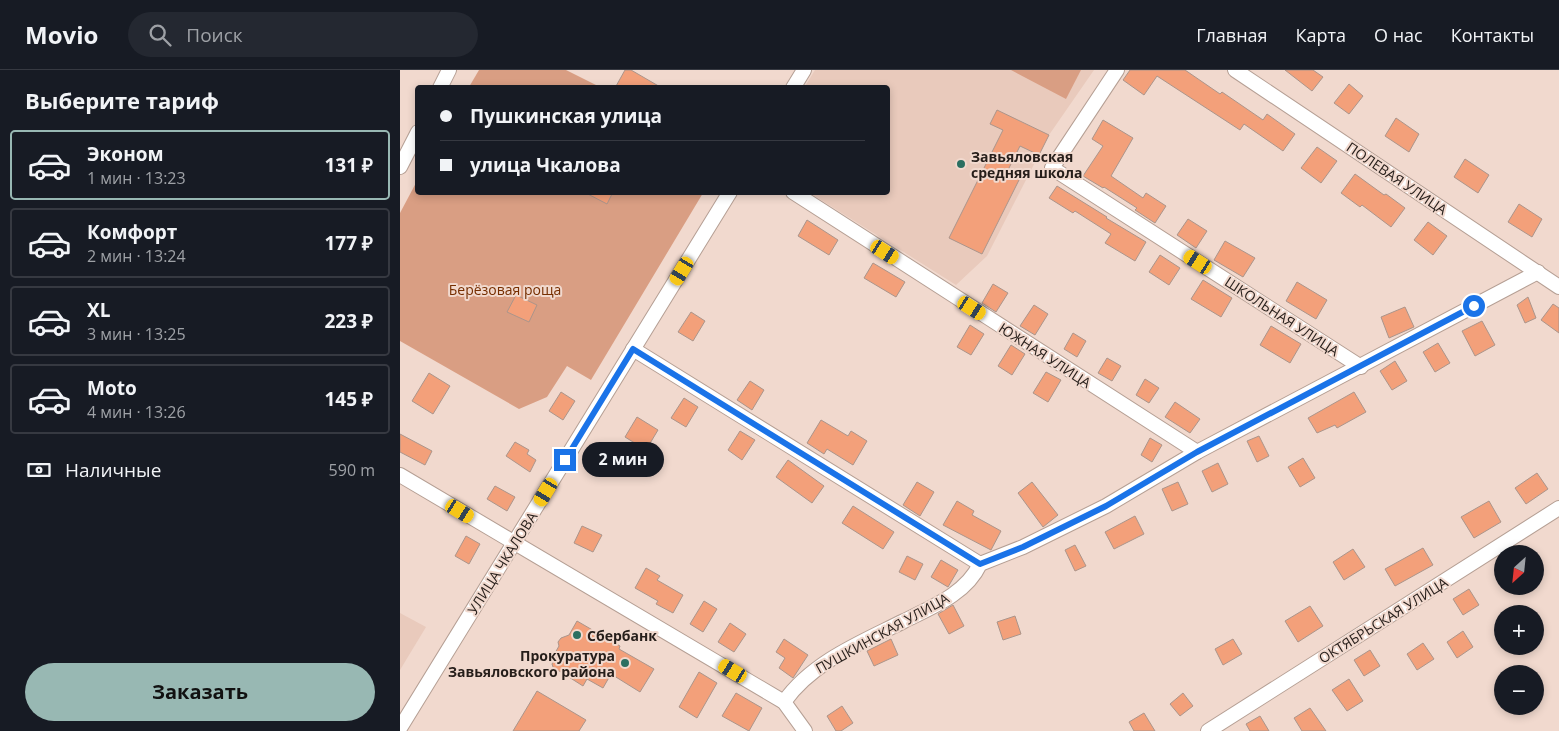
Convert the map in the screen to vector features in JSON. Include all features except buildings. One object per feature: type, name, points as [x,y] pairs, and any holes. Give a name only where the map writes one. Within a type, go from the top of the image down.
[{"type":"street","points":[[442,85],[449,70]]},
{"type":"street","points":[[795,85],[804,70]]},
{"type":"street","name":"ШКОЛЬНАЯ УЛИЦА","points":[[1117,70],[1052,168],[1361,367]]},
{"type":"street","name":"ПОЛЕВАЯ УЛИЦА","points":[[1235,70],[1559,287]]},
{"type":"street","points":[[400,167],[415,138]]},
{"type":"street","name":"УЛИЦА ЧКАЛОВА","points":[[400,728],[728,195]]},
{"type":"street","name":"ЮЖНАЯ УЛИЦА","points":[[798,195],[1197,452]]},
{"type":"street","points":[[633,349],[980,564],[1023,547],[1106,506],[1197,452],[1538,272]]},
{"type":"street","points":[[400,475],[784,702],[805,731]]},
{"type":"street","name":"ОКТЯБРЬСКАЯ УЛИЦА","points":[[1208,731],[1559,508]]},
{"type":"street","name":"ПУШКИНСКАЯ УЛИЦА","points":[[784,702],[790,693],[811,672],[853,646],[938,604],[966,584],[975,574],[980,564]]},
{"type":"shaded area","name":"Завьяловская средняя школа","points":[[815,70],[1094,70],[1049,135],[987,256],[956,285],[813,195],[890,195],[890,85],[806,85]]},
{"type":"shaded area","points":[[400,613],[426,627],[400,670]]},
{"type":"green space","points":[[479,70],[566,70],[596,85],[470,85]]},
{"type":"green space","points":[[1011,70],[1081,70],[1066,99]]},
{"type":"green space","name":"Берёзовая роща","points":[[415,185],[415,195],[702,195],[591,380],[567,366],[547,397],[519,409],[400,341],[400,213]]},
{"type":"place","name":"Завьяловская средняя школа","points":[[961,164]]},
{"type":"place","name":"Сбербанк","points":[[577,635]]},
{"type":"place","name":"Прокуратура Завьяловского района","points":[[625,663]]},
{"type":"route","points":[[565,460],[633,349],[980,564],[1023,547],[1106,506],[1197,452],[1474,306]]}]
